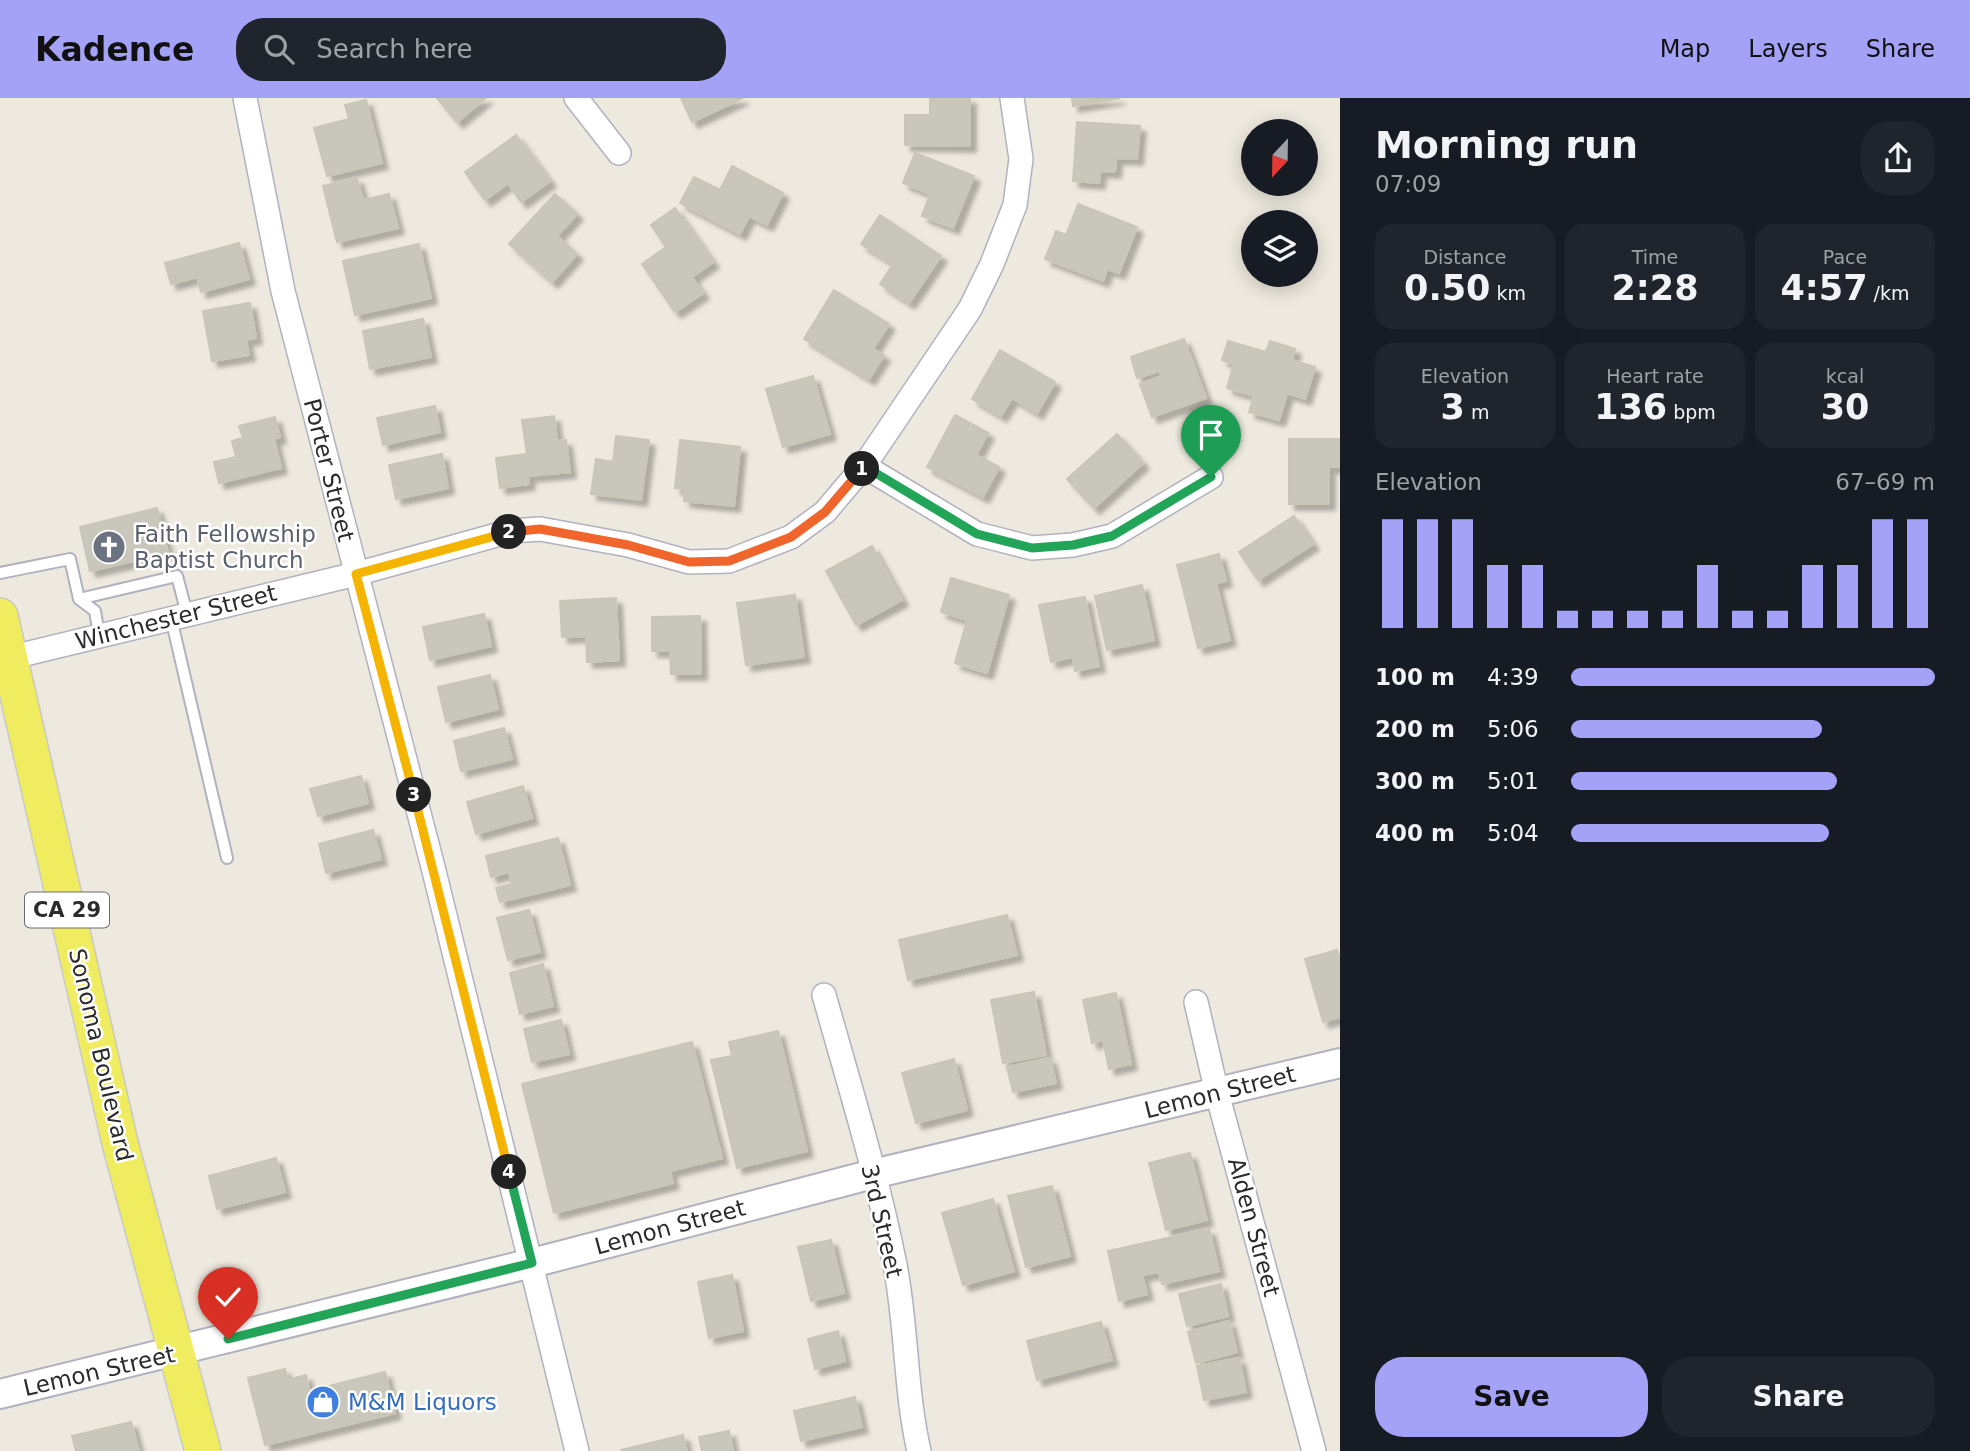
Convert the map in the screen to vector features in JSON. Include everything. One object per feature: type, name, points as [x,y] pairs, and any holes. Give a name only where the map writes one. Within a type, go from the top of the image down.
[{"type":"main road","name":"Sonoma Boulevard","points":[[0,616],[5,659],[120,1143],[203,1451]]},
{"type":"street","name":"Porter Street","points":[[245,98],[283,291],[433,867],[577,1451]]},
{"type":"street","points":[[576,98],[619,153]]},
{"type":"street","name":"Winchester Street","points":[[5,659],[356,574],[511,531],[540,529],[628,545],[689,562],[729,561],[791,537],[825,512],[864,466],[970,309],[992,264],[1014,205],[1021,159],[1012,98]]},
{"type":"street","points":[[864,466],[977,534],[1032,548],[1073,545],[1112,536],[1211,477]]},
{"type":"street","name":"3rd Street","points":[[824,995],[873,1174],[895,1267],[913,1423],[919,1451]]},
{"type":"street","name":"Alden Street","points":[[1196,1002],[1217,1093],[1314,1451]]},
{"type":"street","name":"Lemon Street","points":[[0,1394],[532,1263],[873,1174],[1340,1063]]},
{"type":"lane","points":[[0,573],[70,559],[79,599],[95,611],[99,635]]},
{"type":"lane","points":[[79,599],[177,576],[179,616],[226,858]]},
{"type":"building","points":[[437,98],[486,98],[457,122]]},
{"type":"building","points":[[681,98],[743,98],[692,122]]},
{"type":"building","points":[[930,98],[970,98],[970,146],[905,145],[905,115],[930,115]]},
{"type":"building","points":[[1072,98],[1120,98],[1073,106]]},
{"type":"building","points":[[366,100],[382,163],[327,176],[314,128],[349,119],[345,105]]},
{"type":"building","points":[[1077,122],[1140,126],[1137,159],[1116,158],[1115,172],[1100,171],[1099,183],[1073,181]]},
{"type":"building","points":[[516,135],[550,181],[521,202],[508,183],[485,200],[465,172]]},
{"type":"building","points":[[915,153],[974,176],[953,228],[922,216],[930,194],[903,183]]},
{"type":"building","points":[[732,166],[783,193],[767,225],[749,216],[740,234],[680,203],[694,177],[720,190]]},
{"type":"building","points":[[357,178],[363,200],[389,194],[398,228],[337,242],[323,186]]},
{"type":"building","points":[[555,194],[577,214],[557,236],[577,254],[552,282],[509,244]]},
{"type":"building","points":[[1078,204],[1137,227],[1119,273],[1107,269],[1103,281],[1045,259],[1056,231],[1066,235]]},
{"type":"building","points":[[675,208],[713,262],[692,277],[703,293],[675,312],[642,264],[666,247],[651,225]]},
{"type":"building","points":[[880,215],[941,256],[909,303],[880,284],[893,264],[861,244]]},
{"type":"building","points":[[239,243],[249,279],[201,292],[197,277],[171,284],[165,263]]},
{"type":"building","points":[[419,244],[431,298],[355,315],[343,261]]},
{"type":"building","points":[[834,290],[889,324],[873,349],[884,355],[869,379],[804,339]]},
{"type":"building","points":[[250,303],[256,338],[246,340],[249,355],[212,361],[203,311]]},
{"type":"building","points":[[423,319],[431,357],[370,369],[363,331]]},
{"type":"building","points":[[1184,339],[1206,398],[1152,417],[1140,384],[1162,376],[1159,371],[1137,378],[1131,357]]},
{"type":"building","points":[[1228,341],[1266,352],[1270,341],[1295,349],[1292,360],[1315,367],[1305,399],[1287,393],[1279,420],[1249,412],[1254,396],[1227,388],[1234,364],[1222,360]]},
{"type":"building","points":[[1000,350],[1055,382],[1037,413],[1012,398],[1001,416],[972,399]]},
{"type":"building","points":[[813,376],[830,434],[783,447],[766,389]]},
{"type":"building","points":[[435,406],[440,432],[383,445],[377,418]]},
{"type":"building","points":[[955,415],[988,433],[976,455],[999,467],[983,497],[927,467]]},
{"type":"building","points":[[554,416],[557,441],[566,440],[570,472],[528,476],[529,484],[500,488],[496,458],[527,454],[522,420]]},
{"type":"building","points":[[275,417],[280,437],[274,439],[281,468],[219,483],[214,462],[236,457],[232,441],[243,438],[239,426]]},
{"type":"building","points":[[1117,434],[1143,463],[1094,508],[1067,479]]},
{"type":"building","points":[[616,436],[649,440],[641,500],[591,494],[596,459],[613,462]]},
{"type":"building","points":[[1289,439],[1340,439],[1340,467],[1329,467],[1329,504],[1289,504]]},
{"type":"building","points":[[680,440],[740,447],[734,506],[684,501],[685,489],[675,488]]},
{"type":"building","points":[[442,454],[448,488],[396,499],[389,465]]},
{"type":"building","points":[[157,508],[168,553],[90,571],[80,527]]},
{"type":"building","points":[[1294,516],[1313,544],[1258,580],[1239,552]]},
{"type":"building","points":[[872,546],[902,600],[856,625],[826,571]]},
{"type":"building","points":[[1219,554],[1226,581],[1216,583],[1230,640],[1198,648],[1177,565]]},
{"type":"building","points":[[951,578],[1009,595],[987,673],[955,663],[967,620],[941,612]]},
{"type":"building","points":[[1142,585],[1154,640],[1107,650],[1095,596]]},
{"type":"building","points":[[795,595],[804,657],[746,665],[737,603]]},
{"type":"building","points":[[1085,597],[1099,666],[1075,671],[1073,657],[1051,662],[1039,605]]},
{"type":"building","points":[[616,598],[619,660],[587,662],[586,636],[562,637],[560,601]]},
{"type":"building","points":[[484,614],[491,646],[430,660],[423,627]]},
{"type":"building","points":[[700,616],[701,674],[671,674],[670,651],[652,651],[652,617]]},
{"type":"building","points":[[490,675],[498,709],[446,722],[438,687]]},
{"type":"building","points":[[504,728],[512,759],[461,771],[454,741]]},
{"type":"building","points":[[361,776],[368,803],[318,816],[310,789]]},
{"type":"building","points":[[523,786],[532,818],[476,834],[467,802]]},
{"type":"building","points":[[373,830],[381,859],[326,873],[319,844]]},
{"type":"building","points":[[558,838],[570,885],[500,902],[496,888],[512,884],[509,872],[491,877],[486,856]]},
{"type":"building","points":[[529,910],[540,952],[508,960],[497,918]]},
{"type":"building","points":[[1007,915],[1017,955],[908,980],[899,940]]},
{"type":"building","points":[[1337,950],[1340,960],[1340,1017],[1323,1022],[1305,959]]},
{"type":"building","points":[[543,964],[553,1006],[520,1014],[510,973]]},
{"type":"building","points":[[1034,992],[1046,1055],[1003,1063],[991,1000]]},
{"type":"building","points":[[1116,993],[1131,1064],[1109,1069],[1103,1040],[1092,1043],[1083,1000]]},
{"type":"building","points":[[561,1020],[569,1054],[532,1062],[524,1029]]},
{"type":"building","points":[[778,1031],[807,1151],[737,1168],[711,1060],[732,1056],[729,1042]]},
{"type":"building","points":[[692,1042],[722,1158],[670,1171],[673,1183],[554,1213],[522,1084]]},
{"type":"building","points":[[1050,1058],[1056,1083],[1013,1092],[1007,1067]]},
{"type":"building","points":[[954,1059],[967,1110],[916,1123],[902,1073]]},
{"type":"building","points":[[1190,1153],[1207,1220],[1166,1230],[1149,1163]]},
{"type":"building","points":[[276,1158],[285,1192],[217,1209],[209,1176]]},
{"type":"building","points":[[1052,1186],[1070,1256],[1026,1267],[1008,1196]]},
{"type":"building","points":[[993,1199],[1014,1271],[963,1285],[942,1213]]},
{"type":"building","points":[[1209,1229],[1219,1271],[1162,1284],[1159,1272],[1142,1275],[1147,1294],[1119,1301],[1108,1251]]},
{"type":"building","points":[[831,1240],[844,1293],[811,1301],[798,1247]]},
{"type":"building","points":[[732,1275],[743,1331],[709,1338],[698,1282]]},
{"type":"building","points":[[1221,1284],[1228,1316],[1187,1326],[1179,1294]]},
{"type":"building","points":[[1229,1321],[1237,1352],[1196,1363],[1188,1332]]},
{"type":"building","points":[[1101,1322],[1112,1360],[1037,1380],[1027,1341]]},
{"type":"building","points":[[838,1331],[845,1361],[815,1369],[808,1339]]},
{"type":"building","points":[[1239,1358],[1246,1392],[1204,1400],[1197,1366]]},
{"type":"building","name":"M&M Liquors","points":[[285,1369],[288,1380],[306,1375],[309,1391],[385,1372],[395,1413],[265,1445],[248,1378]]},
{"type":"building","points":[[855,1397],[862,1427],[801,1441],[794,1411]]},
{"type":"building","points":[[131,1422],[139,1451],[76,1451],[72,1436]]},
{"type":"building","points":[[729,1431],[733,1451],[702,1451],[699,1437]]},
{"type":"building","points":[[683,1435],[687,1451],[621,1451],[621,1450]]},
{"type":"place","name":"Faith Fellowship Baptist Church","points":[[109,547]]},
{"type":"place","name":"M&M Liquors","points":[[323,1402]]},
{"type":"route","points":[[228,1339],[532,1263],[356,574],[511,531],[540,529],[628,545],[689,562],[729,561],[791,537],[825,512],[864,466],[977,534],[1032,548],[1073,545],[1112,536],[1211,477]]}]
